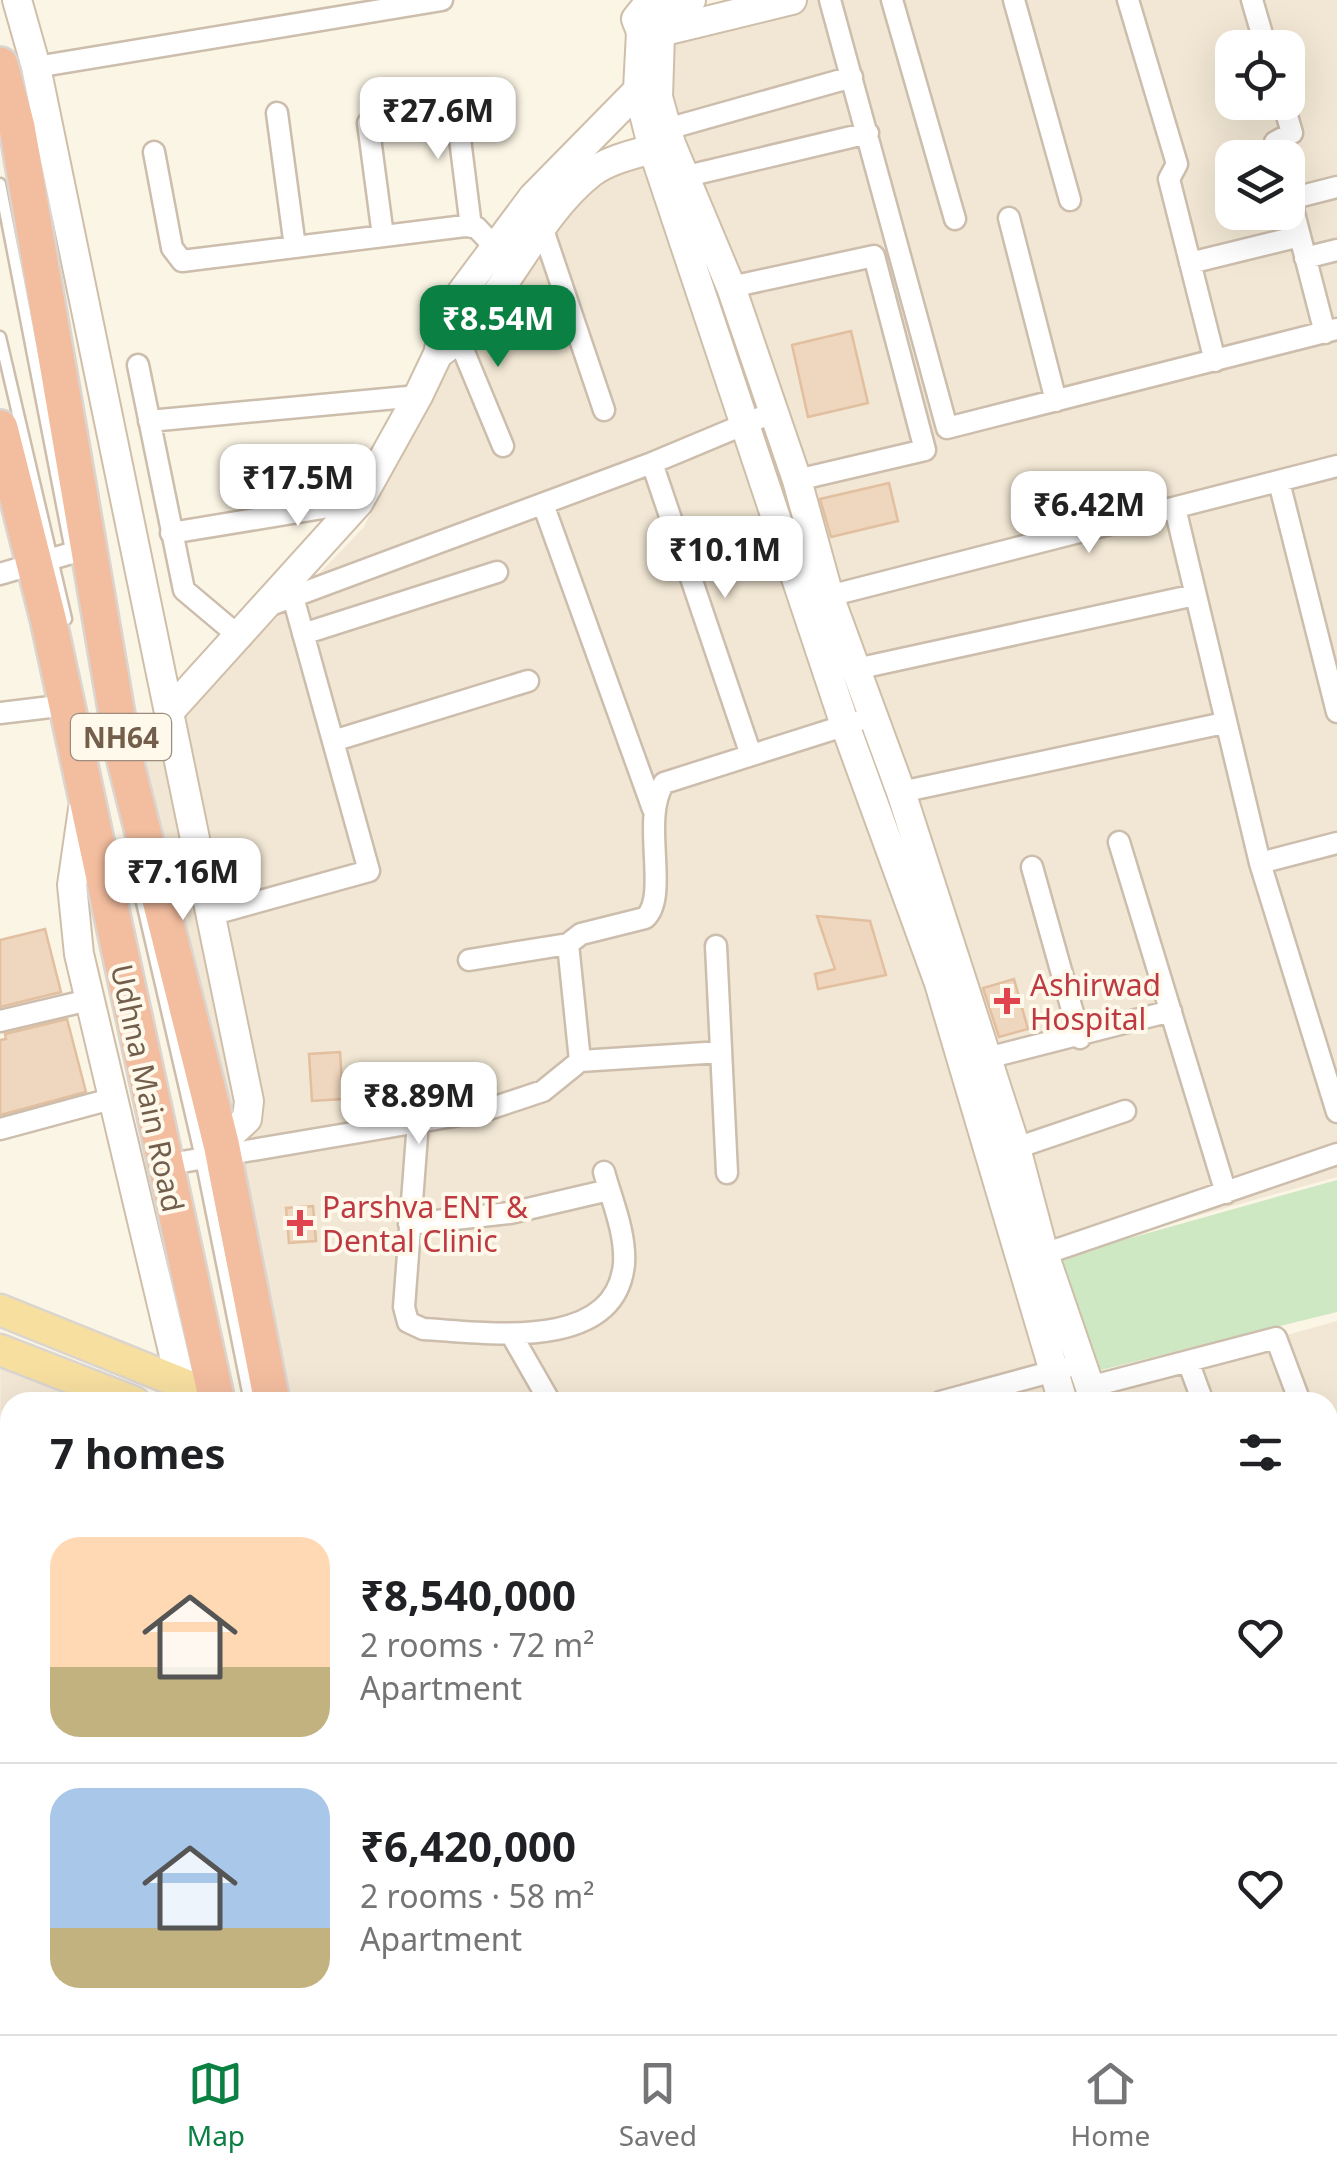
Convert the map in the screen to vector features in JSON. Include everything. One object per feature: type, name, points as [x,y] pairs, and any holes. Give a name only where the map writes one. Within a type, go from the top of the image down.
[{"type":"highway","name":"NH64","points":[[0,65],[17,126],[53,560],[124,756],[193,1159],[269,1392]]},
{"type":"highway","name":"Udhna Main Road","points":[[0,428],[53,560],[67,705],[85,798],[193,1159],[212,1392]]},
{"type":"main road","points":[[0,1310],[198,1392]]},
{"type":"main road","points":[[0,1350],[108,1392]]},
{"type":"street","points":[[17,0],[36,67],[249,1101],[247,1119],[193,1159]]},
{"type":"street","points":[[36,67],[442,0]]},
{"type":"street","points":[[792,0],[658,14],[648,80],[745,425],[859,722],[1059,1392]]},
{"type":"street","points":[[830,0],[947,428],[1331,331],[1298,230]]},
{"type":"street","points":[[892,0],[956,219]]},
{"type":"street","points":[[1014,0],[1070,200]]},
{"type":"street","points":[[1128,0],[1177,164],[1169,179],[1216,361]]},
{"type":"street","points":[[1252,0],[1261,30]]},
{"type":"street","points":[[170,712],[240,638],[281,602],[359,502],[448,347],[542,227],[592,172],[664,141],[852,77]]},
{"type":"street","points":[[503,446],[448,347],[448,312],[533,198],[648,80]]},
{"type":"street","points":[[454,91],[471,227]]},
{"type":"street","points":[[277,113],[295,247]]},
{"type":"street","points":[[1279,140],[1292,133],[1288,120]]},
{"type":"street","points":[[368,124],[384,236]]},
{"type":"street","points":[[683,176],[868,134]]},
{"type":"street","points":[[664,141],[731,288],[798,480],[829,596],[856,669],[859,722],[901,792],[1016,1148],[1044,1254],[1089,1384]]},
{"type":"street","points":[[154,152],[172,248],[182,261],[471,227],[484,232],[494,246]]},
{"type":"street","points":[[1305,192],[1337,187]]},
{"type":"street","points":[[533,198],[604,410]]},
{"type":"street","points":[[1009,218],[1056,401]]},
{"type":"street","points":[[1190,263],[1300,236]]},
{"type":"street","points":[[1306,258],[1337,250]]},
{"type":"street","points":[[731,288],[874,256],[924,450],[798,480]]},
{"type":"street","points":[[138,364],[184,590],[240,638]]},
{"type":"street","points":[[149,421],[418,396]]},
{"type":"street","points":[[281,602],[652,463],[774,412]]},
{"type":"street","points":[[652,463],[751,755]]},
{"type":"street","points":[[829,596],[1337,466]]},
{"type":"street","points":[[1279,482],[1337,712]]},
{"type":"street","points":[[172,533],[359,502]]},
{"type":"street","points":[[543,504],[654,809]]},
{"type":"street","points":[[1174,508],[1260,864],[1337,1112]]},
{"type":"street","points":[[303,634],[497,572]]},
{"type":"street","points":[[856,669],[1195,595]]},
{"type":"street","points":[[210,915],[368,871],[303,634],[281,602]]},
{"type":"street","points":[[333,741],[528,681]]},
{"type":"street","points":[[0,713],[67,705]]},
{"type":"street","points":[[469,960],[568,944],[581,934],[651,913],[654,809],[664,783],[859,722]]},
{"type":"street","points":[[901,792],[1224,723]]},
{"type":"street","points":[[85,798],[72,908],[89,1000],[111,1098],[211,1392]]},
{"type":"street","points":[[1120,842],[1226,1192]]},
{"type":"street","points":[[1260,864],[1337,843]]},
{"type":"street","points":[[1032,867],[1080,1038]]},
{"type":"street","points":[[144,872],[201,868]]},
{"type":"street","points":[[568,944],[580,1061]]},
{"type":"street","points":[[716,946],[727,1173]]},
{"type":"street","points":[[0,1021],[89,1000]]},
{"type":"street","points":[[987,1058],[1080,1038],[1171,1011]]},
{"type":"street","points":[[193,1159],[483,1111],[543,1092],[580,1061],[721,1052]]},
{"type":"street","points":[[0,1129],[111,1098]]},
{"type":"street","points":[[1016,1148],[1125,1111]]},
{"type":"street","points":[[409,1224],[510,1213],[606,1181],[622,1232],[624,1265],[616,1288],[593,1315],[547,1334],[423,1329],[408,1322],[403,1288],[418,1122]]},
{"type":"street","points":[[1044,1254],[1337,1154]]},
{"type":"street","points":[[510,1334],[544,1392]]},
{"type":"street","points":[[976,1392],[1052,1371],[1089,1384],[1175,1363],[1190,1364],[1276,1338],[1296,1392]]},
{"type":"street","points":[[1190,1364],[1199,1392]]},
{"type":"lane","points":[[0,184],[53,560]]},
{"type":"lane","points":[[0,337],[67,626]]},
{"type":"lane","points":[[204,1272],[213,1392]]},
{"type":"shaded area","points":[[805,0],[1337,0],[1337,1177],[1049,1257],[689,179],[663,68],[668,35]]},
{"type":"shaded area","points":[[648,156],[933,985],[1053,1392],[278,1392],[136,764],[364,527],[442,363],[589,182]]},
{"type":"shaded area","points":[[1337,1321],[1337,1392],[1094,1389]]},
{"type":"shaded area","points":[[0,1358],[69,1385],[66,1392],[0,1392]]},
{"type":"green space","points":[[1337,1180],[1337,1312],[1097,1371],[1052,1260]]},
{"type":"building","points":[[851,331],[868,403],[808,417],[792,345]]},
{"type":"building","points":[[889,483],[898,521],[831,537],[820,499]]},
{"type":"building","points":[[817,916],[870,921],[886,975],[818,989],[815,974],[835,969]]},
{"type":"building","points":[[45,929],[61,992],[0,1007],[0,940]]},
{"type":"building","points":[[1014,979],[1028,1029],[999,1037],[983,988]]},
{"type":"building","points":[[67,1019],[86,1092],[0,1115],[0,1040],[6,1039],[5,1034]]},
{"type":"building","points":[[340,1052],[343,1099],[312,1101],[309,1054]]},
{"type":"building","points":[[313,1206],[316,1241],[289,1243],[286,1208]]},
{"type":"place","name":"Ashirwad Hospital","points":[[1007,1001]]},
{"type":"place","name":"Parshva ENT & Dental Clinic","points":[[300,1223]]}]
